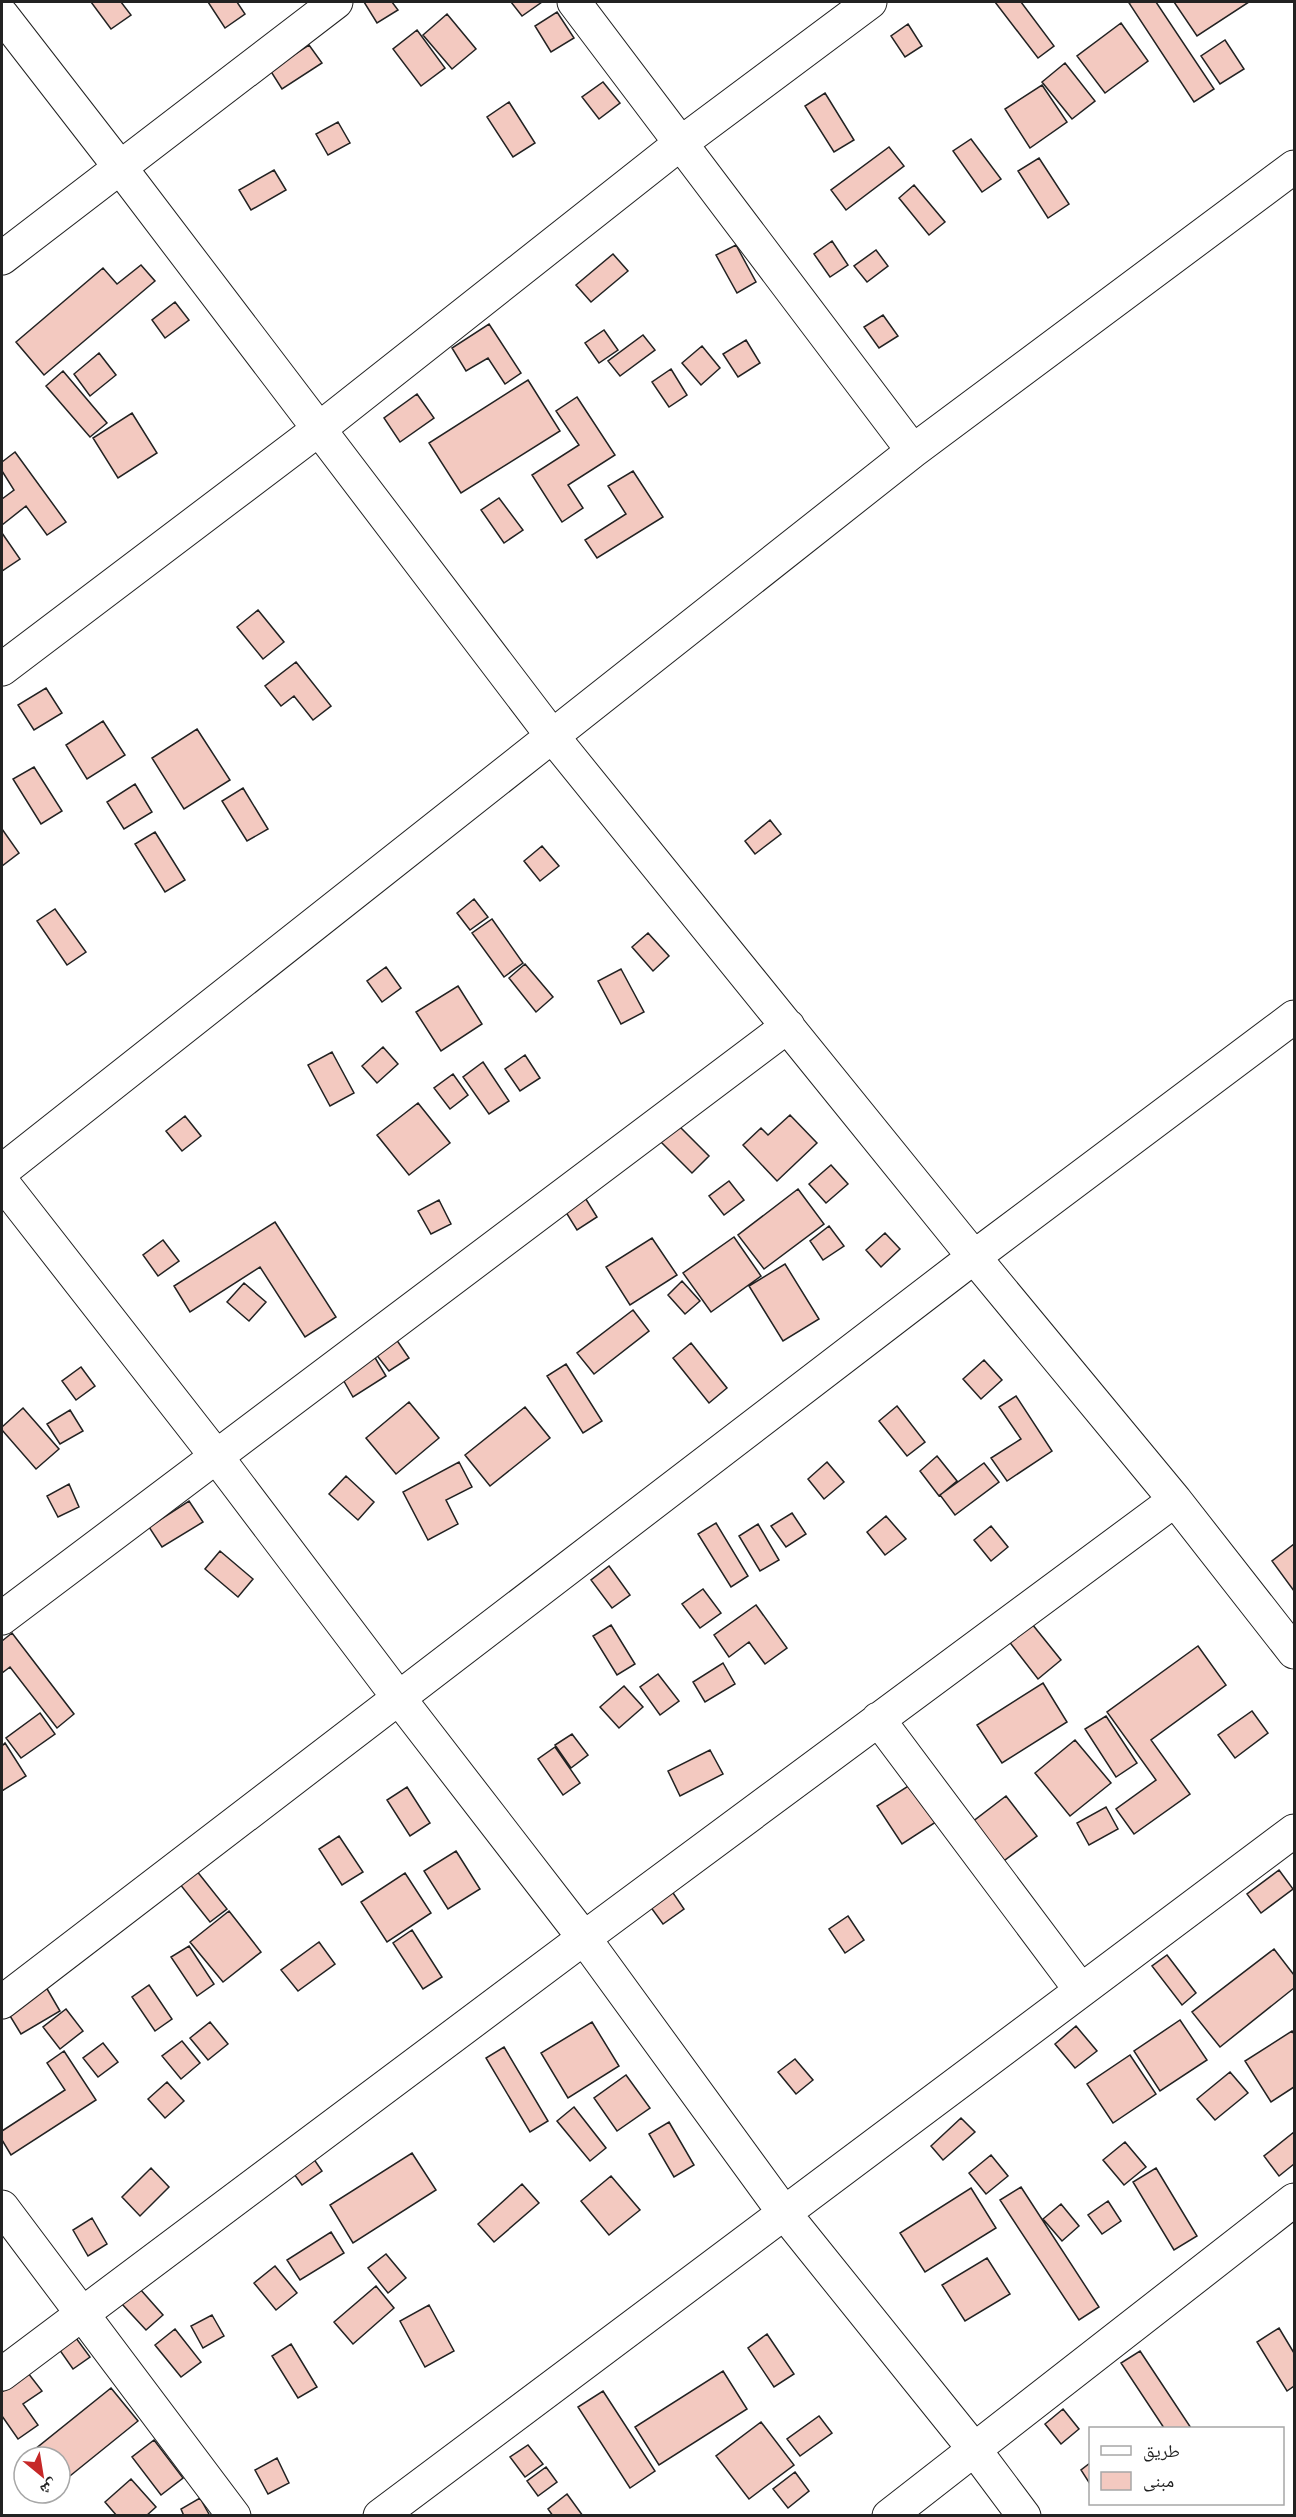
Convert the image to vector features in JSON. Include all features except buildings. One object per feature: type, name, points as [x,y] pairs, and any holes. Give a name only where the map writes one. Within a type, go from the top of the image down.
[{"type":"street","points":[[2,258],[119,166],[336,2]]},
{"type":"street","points":[[574,2],[913,451]]},
{"type":"street","points":[[2,669],[319,429],[681,143],[870,2]]},
{"type":"street","points":[[2,15],[553,737],[974,1257],[1175,1500],[1294,1652]]},
{"type":"street","points":[[2,1171],[913,451],[1294,167]]},
{"type":"street","points":[[2,2002],[974,1257],[1294,1017]]},
{"type":"street","points":[[2,1618],[788,1026]]},
{"type":"street","points":[[2,1182],[216,1456],[398,1698],[584,1938],[785,2214],[974,2449],[1024,2516]]},
{"type":"street","points":[[2,2374],[584,1938],[1175,1500]]},
{"type":"street","points":[[878,1719],[1080,1989]]},
{"type":"street","points":[[380,2516],[785,2214],[1080,1989],[1294,1831]]},
{"type":"street","points":[[889,2516],[1294,2200]]},
{"type":"street","points":[[2,2207],[80,2314],[234,2516]]}]
